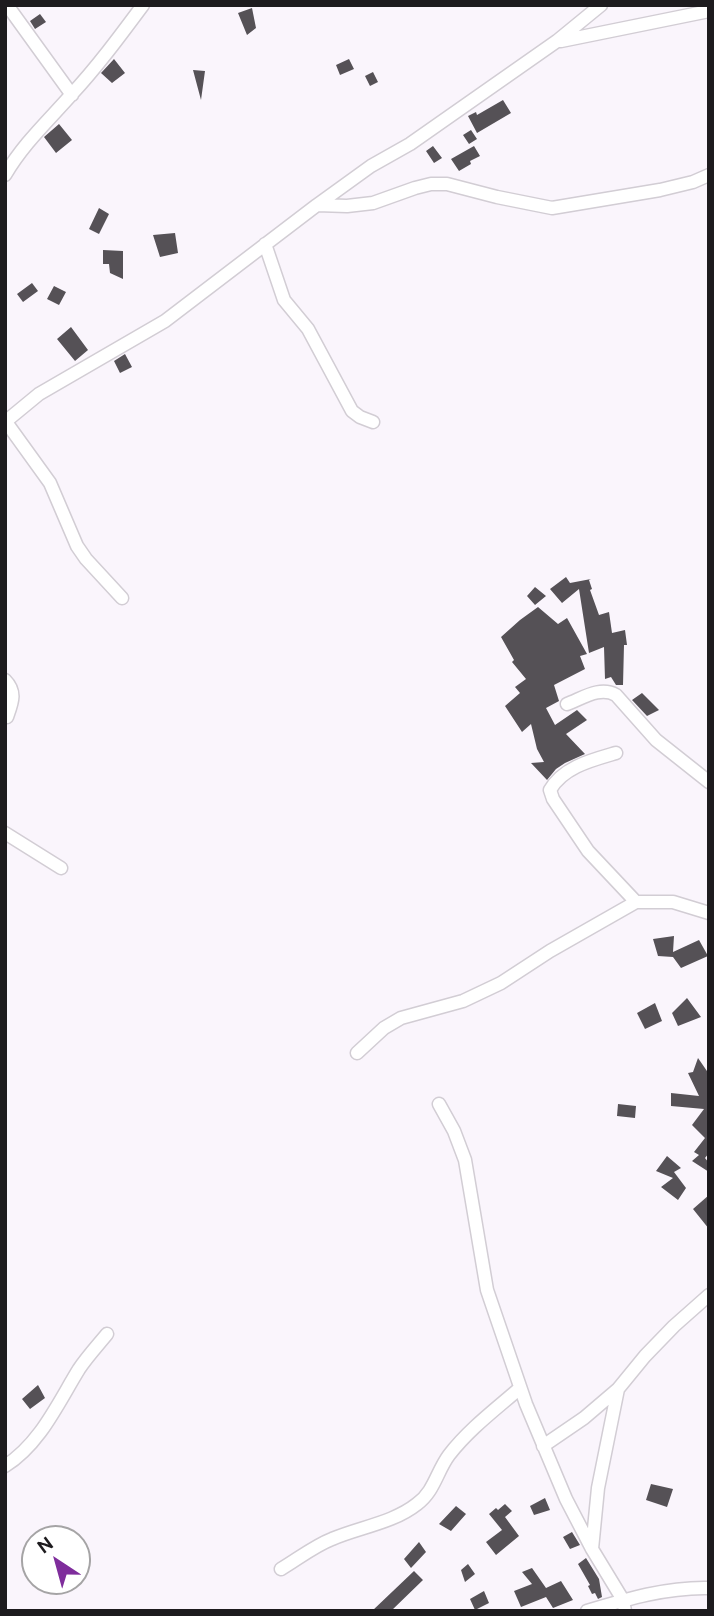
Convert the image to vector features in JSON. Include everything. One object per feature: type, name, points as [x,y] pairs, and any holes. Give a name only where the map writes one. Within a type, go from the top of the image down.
[{"type":"street","points":[[7,5],[72,95]]},
{"type":"street","points":[[5,175],[29,140],[116,43],[143,5]]},
{"type":"street","points":[[122,598],[77,546],[50,483],[6,422],[39,394],[165,321],[317,205],[372,166],[410,144],[557,41],[586,10],[601,5]]},
{"type":"street","points":[[557,41],[709,11]]},
{"type":"street","points":[[317,205],[373,203],[415,188],[447,184],[552,208],[660,190],[693,182],[709,174]]},
{"type":"street","points":[[265,244],[284,300],[308,329],[352,411],[373,422]]},
{"type":"street","points":[[5,680],[11,686],[14,697],[7,717]]},
{"type":"street","points":[[567,704],[608,690],[656,740],[709,782]]},
{"type":"street","points":[[616,753],[579,765],[555,781],[550,790],[553,799],[588,851],[636,902]]},
{"type":"street","points":[[5,833],[61,868]]},
{"type":"street","points":[[357,1053],[384,1028],[401,1018],[463,1001],[501,983],[550,951],[636,902],[674,902],[709,913]]},
{"type":"street","points":[[439,1104],[454,1131],[465,1160],[486,1290],[520,1388],[566,1499],[624,1605]]},
{"type":"street","points":[[543,1446],[584,1418],[618,1389],[674,1326],[709,1295]]},
{"type":"street","points":[[5,1466],[22,1454],[41,1430],[81,1366],[107,1334]]},
{"type":"street","points":[[281,1569],[332,1538],[365,1529],[406,1512],[419,1503],[429,1493],[450,1455],[485,1418],[520,1388]]},
{"type":"street","points":[[592,1549],[598,1488],[618,1389]]},
{"type":"street","points":[[587,1611],[624,1605],[673,1589],[709,1588]]},
{"type":"building","points":[[252,8],[256,28],[247,35],[238,13]]},
{"type":"building","points":[[40,14],[46,22],[35,29],[30,21]]},
{"type":"building","points":[[114,59],[125,73],[112,83],[101,73]]},
{"type":"building","points":[[349,59],[354,69],[340,75],[336,65]]},
{"type":"building","points":[[193,70],[205,71],[201,100]]},
{"type":"building","points":[[373,72],[378,82],[370,86],[365,76]]},
{"type":"building","points":[[503,100],[511,113],[477,133],[468,116],[476,112],[477,115]]},
{"type":"building","points":[[59,124],[72,140],[56,153],[44,137]]},
{"type":"building","points":[[471,130],[477,139],[469,144],[463,135]]},
{"type":"building","points":[[433,146],[442,158],[434,163],[426,151]]},
{"type":"building","points":[[474,146],[480,156],[459,171],[451,159]]},
{"type":"building","points":[[99,208],[109,214],[99,234],[89,229]]},
{"type":"building","points":[[175,233],[178,253],[160,257],[153,235]]},
{"type":"building","points":[[103,250],[123,251],[123,279],[110,273],[109,264],[103,264]]},
{"type":"building","points":[[32,283],[38,291],[23,302],[17,294]]},
{"type":"building","points":[[54,286],[66,292],[59,305],[47,299]]},
{"type":"building","points":[[71,327],[88,350],[75,361],[57,339]]},
{"type":"building","points":[[125,354],[132,367],[120,373],[114,361]]},
{"type":"building","points":[[566,577],[570,583],[591,579],[590,590],[599,615],[609,612],[612,633],[625,630],[627,645],[624,645],[623,685],[616,685],[611,677],[605,679],[604,647],[589,653],[579,589],[562,603],[550,589]]},
{"type":"building","points":[[535,587],[546,596],[535,605],[527,596]]},
{"type":"building","points":[[538,607],[558,624],[567,618],[587,654],[580,656],[585,669],[554,685],[559,701],[546,708],[555,725],[577,710],[587,720],[566,734],[585,754],[556,769],[547,780],[531,763],[544,762],[537,749],[531,724],[522,732],[505,706],[520,693],[515,687],[526,679],[512,662],[514,660],[501,637]]},
{"type":"building","points":[[642,693],[659,710],[647,716],[632,700]]},
{"type":"building","points":[[674,936],[673,952],[699,940],[708,956],[681,968],[673,957],[658,956],[653,939]]},
{"type":"building","points":[[687,998],[701,1017],[678,1026],[672,1013]]},
{"type":"building","points":[[655,1003],[662,1021],[645,1029],[637,1013]]},
{"type":"building","points":[[698,1058],[709,1074],[709,1153],[705,1158],[709,1163],[709,1172],[692,1161],[699,1155],[694,1152],[705,1138],[692,1125],[704,1109],[671,1106],[671,1093],[699,1096],[688,1073],[693,1072]]},
{"type":"building","points":[[618,1104],[636,1106],[635,1118],[617,1116]]},
{"type":"building","points":[[667,1156],[681,1168],[674,1172],[686,1188],[678,1200],[661,1187],[673,1178],[656,1171]]},
{"type":"building","points":[[709,1195],[709,1229],[693,1209]]},
{"type":"building","points":[[38,1385],[45,1398],[30,1409],[22,1399]]},
{"type":"building","points":[[651,1484],[673,1489],[667,1507],[646,1500]]},
{"type":"building","points":[[545,1498],[550,1510],[534,1515],[530,1506]]},
{"type":"building","points":[[505,1504],[512,1511],[505,1517],[519,1536],[496,1555],[486,1542],[502,1530],[489,1514]]},
{"type":"building","points":[[456,1506],[466,1514],[451,1531],[439,1524]]},
{"type":"building","points":[[572,1532],[580,1545],[570,1549],[563,1537]]},
{"type":"building","points":[[419,1542],[426,1552],[411,1568],[404,1559]]},
{"type":"building","points":[[586,1558],[599,1579],[602,1597],[598,1599],[595,1593],[592,1594],[578,1564]]},
{"type":"building","points":[[468,1564],[475,1574],[465,1582],[461,1570]]},
{"type":"building","points":[[532,1568],[546,1588],[561,1581],[573,1600],[553,1608],[546,1597],[521,1607],[514,1591],[532,1584],[522,1572]]},
{"type":"building","points":[[414,1571],[423,1580],[391,1611],[372,1611]]},
{"type":"building","points":[[484,1591],[489,1603],[475,1610],[470,1599]]}]
